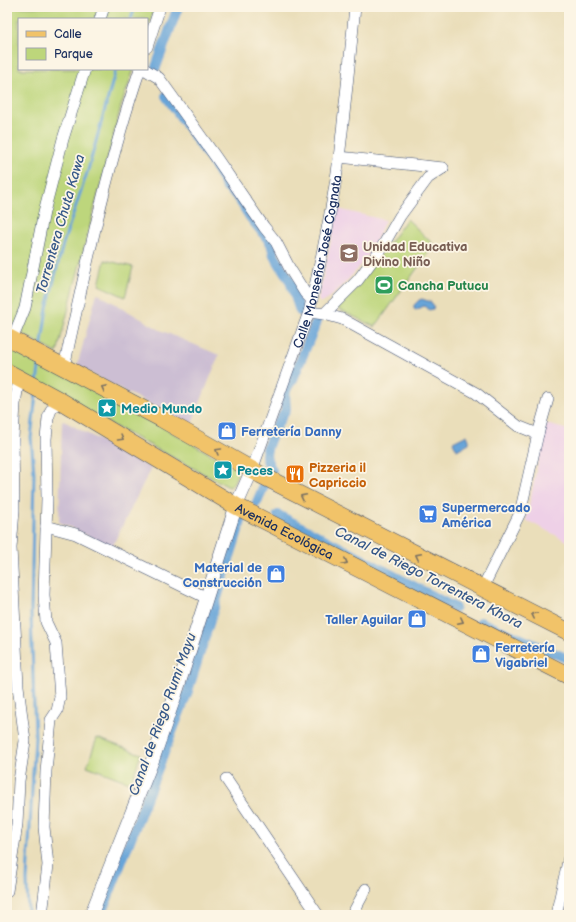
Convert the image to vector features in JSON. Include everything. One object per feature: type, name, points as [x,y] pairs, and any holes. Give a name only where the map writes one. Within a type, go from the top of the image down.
[{"type":"main road","points":[[9,339],[162,419],[252,470],[482,589],[569,632]]},
{"type":"main road","name":"Avenida Ecológica","points":[[17,377],[236,506],[569,676]]},
{"type":"street","points":[[100,18],[104,7]]},
{"type":"street","points":[[148,44],[160,7]]},
{"type":"street","name":"Calle Monseñor José Cognata","points":[[91,915],[153,759],[176,693],[236,506],[252,470],[309,312],[324,247],[339,157],[355,7]]},
{"type":"street","points":[[9,339],[25,308],[44,212],[63,139],[85,70]]},
{"type":"street","points":[[59,364],[120,131],[140,70]]},
{"type":"street","points":[[146,70],[159,78],[276,242],[290,269],[305,293],[312,300]]},
{"type":"street","points":[[324,314],[358,280],[381,249],[400,216],[428,178],[443,168],[339,157]]},
{"type":"street","points":[[309,312],[342,319],[401,350],[476,393],[518,426],[538,434]]},
{"type":"street","points":[[7,891],[18,824],[19,781],[25,741],[18,686],[11,548],[14,510],[13,438],[17,377]]},
{"type":"street","points":[[42,915],[48,865],[44,827],[50,720],[57,711],[60,697],[56,643],[46,622],[44,595],[46,439],[48,418],[55,398]]},
{"type":"street","points":[[482,589],[520,513],[538,434],[548,399]]},
{"type":"street","points":[[46,526],[76,534],[207,598]]},
{"type":"street","points":[[226,779],[318,915]]},
{"type":"street","points":[[556,915],[569,857]]},
{"type":"street","points":[[352,915],[366,889]]},
{"type":"shaded area","name":"Unidad Educativa Divino Niño","points":[[338,209],[385,220],[375,243],[363,263],[344,284],[324,302],[319,302],[318,299]]},
{"type":"shaded area","points":[[97,293],[160,330],[219,355],[191,426],[77,366]]},
{"type":"shaded area","points":[[62,420],[151,468],[112,547],[59,522]]},
{"type":"shaded area","points":[[546,424],[569,430],[569,542],[526,520]]},
{"type":"green space","points":[[7,7],[155,7],[148,28],[148,18],[18,18],[18,70],[134,70],[121,106],[57,353],[24,335],[7,315]]},
{"type":"green space","points":[[407,219],[434,245],[375,327],[336,308],[352,293]]},
{"type":"green space","points":[[105,260],[133,267],[125,297],[99,285]]},
{"type":"green space","points":[[7,340],[239,470],[233,484],[230,487],[227,486],[97,417],[7,366]]},
{"type":"green space","points":[[97,738],[141,754],[131,783],[87,766]]},
{"type":"water","points":[[422,299],[431,302],[434,306],[433,309],[429,310],[424,306],[416,310],[414,309],[414,305]]},
{"type":"water","points":[[467,435],[469,443],[457,450],[453,442]]},
{"type":"waterway","points":[[131,18],[135,7]]},
{"type":"waterway","name":"Canal de Riego Torrentera Khora","points":[[156,67],[178,7]]},
{"type":"waterway","name":"Torrentera Chuta Kawa","points":[[41,349],[47,308],[63,244],[88,170],[116,70]]},
{"type":"waterway","name":"Canal de Riego Torrentera Khora","points":[[166,96],[215,166],[227,188],[237,196],[250,217],[271,243],[274,255],[290,281],[300,311]]},
{"type":"waterway","name":"Canal de Riego Torrentera Khora","points":[[272,470],[266,456],[268,445],[286,410],[286,390],[293,379],[316,323]]},
{"type":"waterway","name":"Torrentera Chuta Kawa","points":[[37,383],[40,360]]},
{"type":"waterway","name":"Torrentera Chuta Kawa","points":[[28,915],[27,879],[35,737],[31,613],[34,473],[31,438],[36,394]]},
{"type":"waterway","name":"Canal de Riego Rumi Mayu","points":[[257,502],[265,483]]},
{"type":"waterway","name":"Canal de Riego Torrentera Khora","points":[[278,515],[455,608]]},
{"type":"waterway","name":"Canal de Riego Rumi Mayu","points":[[101,915],[188,691],[241,521]]},
{"type":"waterway","name":"Canal de Riego Torrentera Khora","points":[[481,622],[569,660]]},
{"type":"place","name":"Unidad Educativa Divino Niño","points":[[349,253]]},
{"type":"place","name":"Cancha Putucu","points":[[384,285]]},
{"type":"place","name":"Medio Mundo","points":[[107,408]]},
{"type":"place","name":"Ferretería Danny","points":[[227,431]]},
{"type":"place","name":"Peces","points":[[223,470]]},
{"type":"place","name":"Pizzeria il Capriccio","points":[[295,474]]},
{"type":"place","name":"Supermercado América","points":[[428,514]]},
{"type":"place","name":"Material de Construcción","points":[[276,574]]},
{"type":"place","name":"Taller Aguilar","points":[[417,619]]},
{"type":"place","name":"Ferretería Vigabriel","points":[[481,654]]}]
